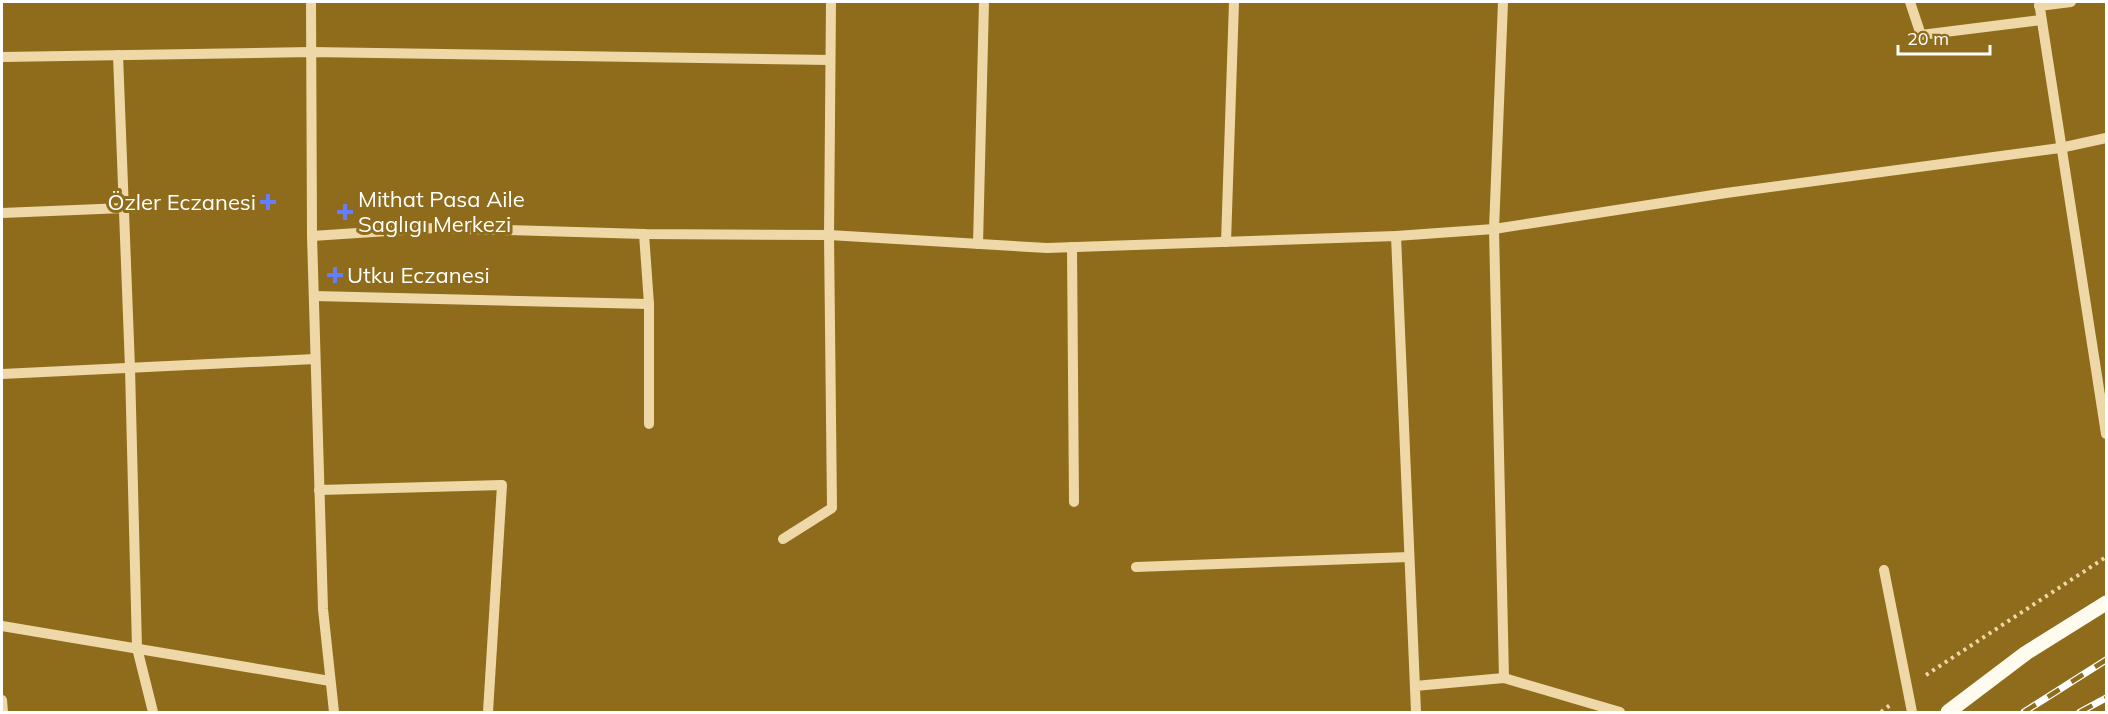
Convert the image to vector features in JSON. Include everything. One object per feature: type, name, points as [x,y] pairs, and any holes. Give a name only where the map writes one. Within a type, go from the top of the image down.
[{"type":"main road","points":[[1948,712],[2026,653],[2106,603]]},
{"type":"street","points":[[311,2],[312,237],[319,490],[323,609],[334,712]]},
{"type":"street","points":[[783,539],[832,508],[829,235],[831,2]]},
{"type":"street","points":[[978,244],[984,2]]},
{"type":"street","points":[[1226,242],[1233,2]]},
{"type":"street","points":[[1503,2],[1494,229],[1504,678]]},
{"type":"street","points":[[1910,2],[1921,35],[2041,20]]},
{"type":"street","points":[[2071,2],[2039,4],[2106,434]]},
{"type":"street","points":[[2,57],[311,52],[830,60]]},
{"type":"street","points":[[118,55],[137,648],[153,712]]},
{"type":"street","points":[[312,237],[434,228],[644,234],[829,235],[1047,248],[1396,236],[1494,229],[1725,193],[2060,148],[2106,138]]},
{"type":"street","points":[[2,213],[124,208]]},
{"type":"street","points":[[644,234],[649,304],[649,424]]},
{"type":"street","points":[[1396,236],[1416,712]]},
{"type":"street","points":[[1072,247],[1074,502]]},
{"type":"street","points":[[314,296],[649,304]]},
{"type":"street","points":[[2,374],[315,359]]},
{"type":"street","points":[[319,490],[502,485],[488,712]]},
{"type":"street","points":[[1136,567],[1409,557]]},
{"type":"street","points":[[1884,570],[1912,712]]},
{"type":"street","points":[[2,626],[330,681]]},
{"type":"street","points":[[1415,686],[1504,678],[1620,712]]},
{"type":"street","points":[[2,700],[3,712]]},
{"type":"path","points":[[1881,712],[1936,667],[2106,557]]},
{"type":"railway","points":[[2024,712],[2106,660]]},
{"type":"railway","points":[[2080,712],[2106,698]]},
{"type":"place","name":"Özler Eczanesi","points":[[268,202]]},
{"type":"place","name":"Mithat Pasa Aile Saglıgı Merkezi","points":[[345,212]]},
{"type":"place","name":"Utku Eczanesi","points":[[335,275]]}]
